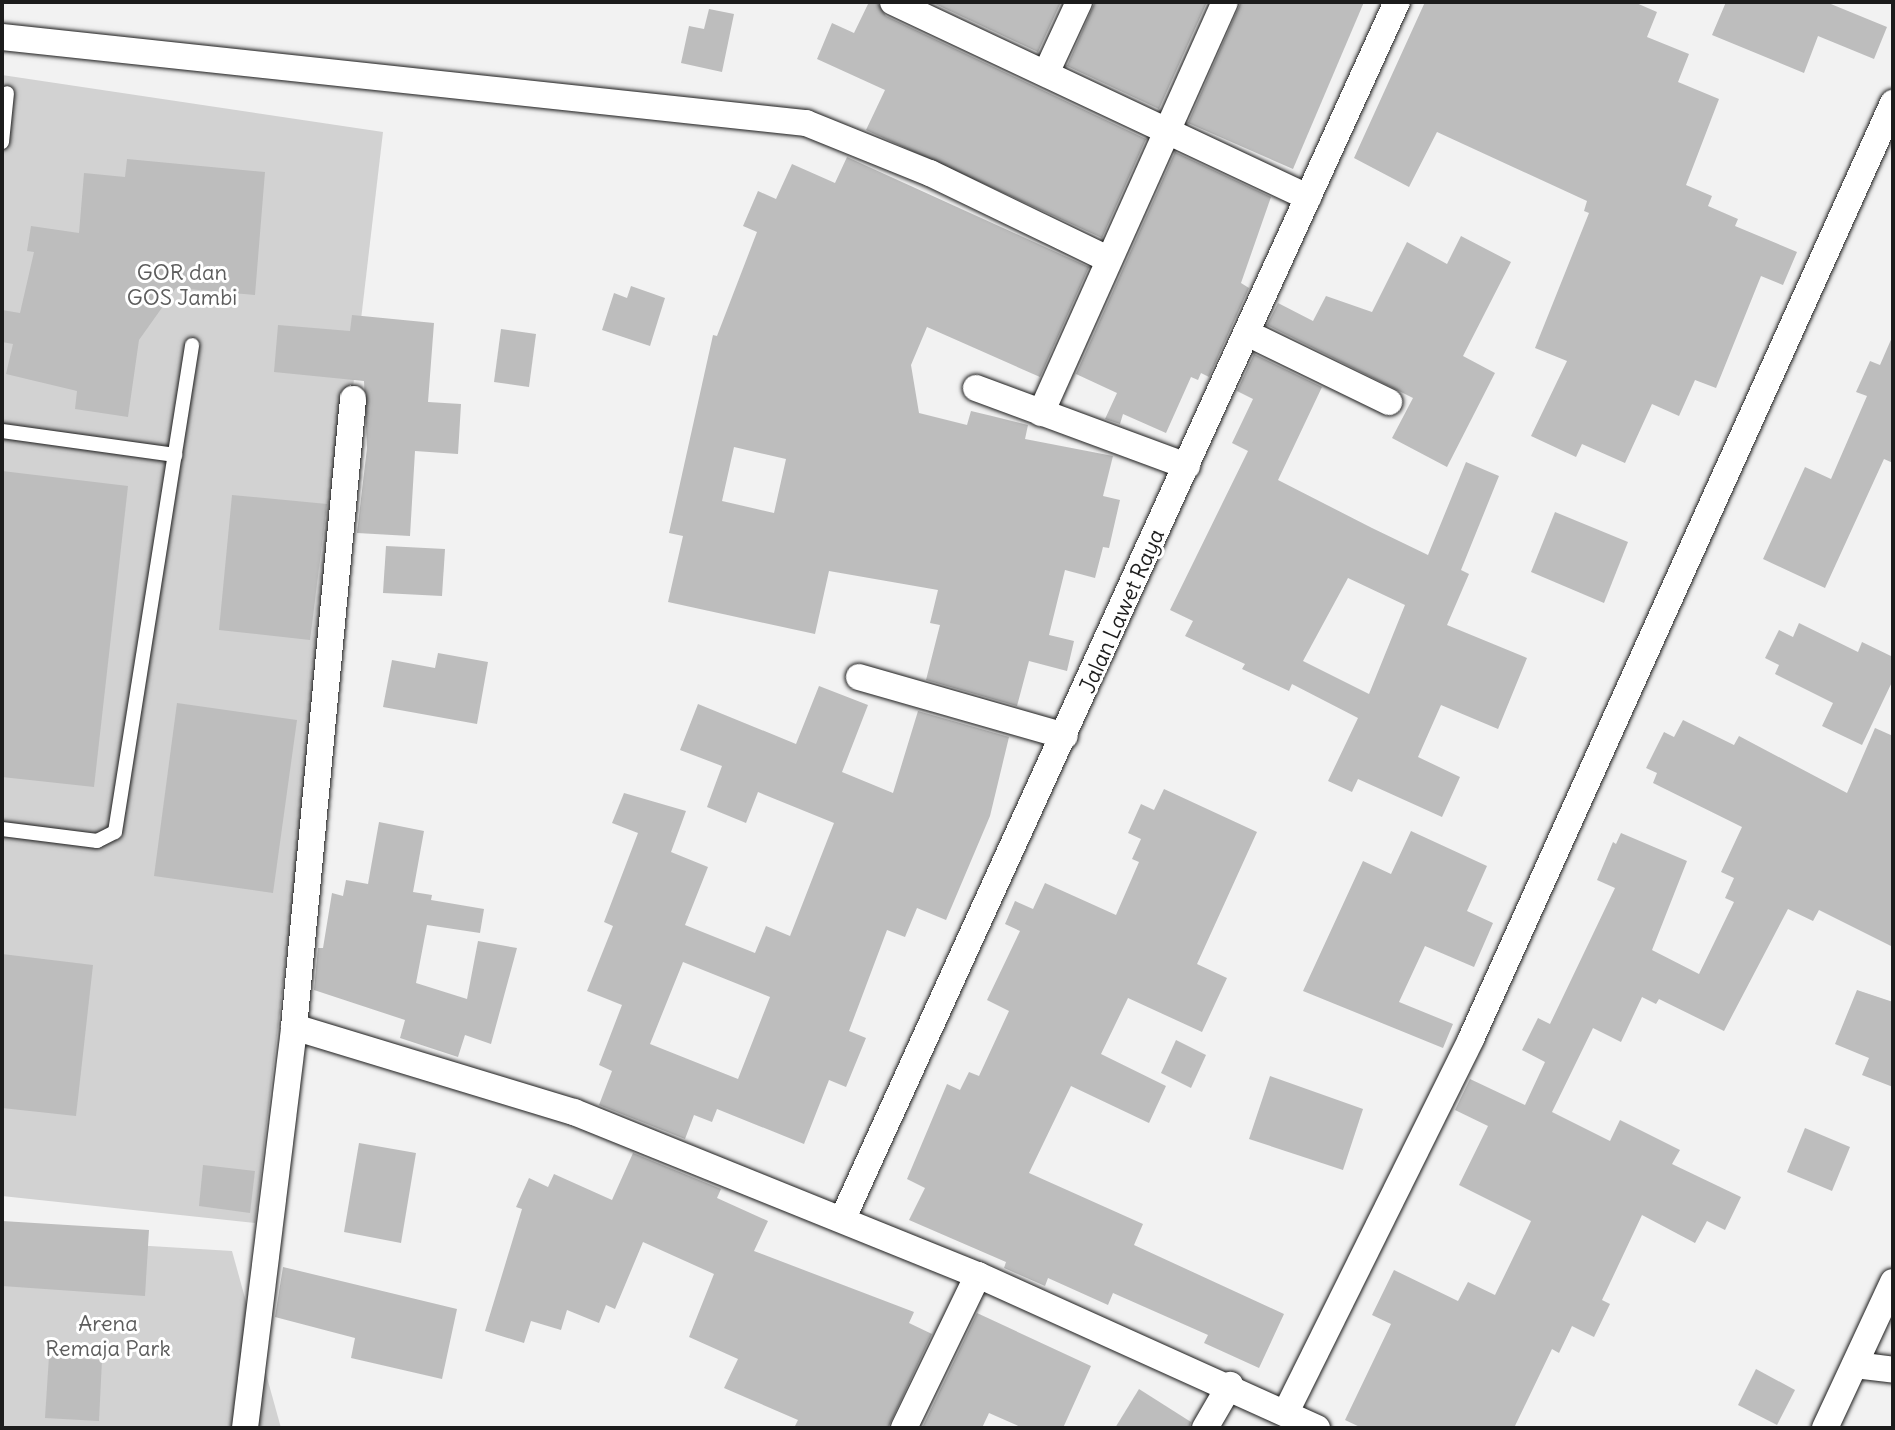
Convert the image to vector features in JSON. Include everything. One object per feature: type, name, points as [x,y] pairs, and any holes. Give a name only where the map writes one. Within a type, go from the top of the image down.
[{"type":"street","points":[[893,2],[923,7],[1047,71],[1308,197]]},
{"type":"street","points":[[1047,71],[1079,2]]},
{"type":"street","points":[[1041,413],[1225,2]]},
{"type":"street","name":"Jalan Lawet Raya","points":[[843,1218],[1397,2]]},
{"type":"street","points":[[2,37],[709,116],[806,123],[930,173],[1108,259]]},
{"type":"street","points":[[1286,1412],[1471,1039],[1893,103]]},
{"type":"street","points":[[1247,333],[1389,402]]},
{"type":"street","points":[[976,388],[1187,466]]},
{"type":"street","points":[[245,1428],[294,1027],[353,399]]},
{"type":"street","points":[[859,677],[1065,736]]},
{"type":"street","points":[[294,1027],[501,1087],[574,1112],[978,1275],[1230,1385],[1317,1428]]},
{"type":"street","points":[[904,1428],[978,1275]]},
{"type":"street","points":[[1825,1428],[1893,1282]]},
{"type":"street","points":[[1855,1365],[1893,1370]]},
{"type":"street","points":[[1205,1428],[1230,1385]]},
{"type":"lane","points":[[2,142],[7,93]]},
{"type":"lane","points":[[2,829],[97,841],[115,832],[192,345]]},
{"type":"lane","points":[[2,431],[175,455]]},
{"type":"green space","name":"GOR dan GOS Jambi","points":[[2,75],[383,132],[255,1223],[2,1196]]},
{"type":"green space","name":"Arena Remaja Park","points":[[2,1237],[232,1251],[281,1428],[2,1428]]},
{"type":"building","points":[[869,2],[877,2],[886,16],[1146,139],[1102,238],[866,130],[885,90],[817,59],[832,23],[854,33]]},
{"type":"building","points":[[931,2],[1061,2],[1038,52]]},
{"type":"building","points":[[1095,2],[1207,2],[1159,109],[1067,66]]},
{"type":"building","points":[[1241,2],[1364,2],[1293,169],[1188,123]]},
{"type":"building","points":[[1425,2],[1634,2],[1657,12],[1647,37],[1689,54],[1678,82],[1719,99],[1686,185],[1712,196],[1708,206],[1738,219],[1735,226],[1797,252],[1783,285],[1761,276],[1716,388],[1695,380],[1679,416],[1652,404],[1625,463],[1582,444],[1576,457],[1531,436],[1567,361],[1535,348],[1589,213],[1584,211],[1587,201],[1437,132],[1409,187],[1354,158]]},
{"type":"building","points":[[1726,2],[1826,2],[1887,27],[1874,59],[1818,36],[1804,73],[1712,35]]},
{"type":"building","points":[[709,9],[734,14],[722,72],[681,63],[689,26],[704,29]]},
{"type":"building","points":[[1175,152],[1271,197],[1241,283],[1249,288],[1209,377],[1201,373],[1198,380],[1191,377],[1166,433],[1123,414],[1120,424],[1105,419],[1117,393],[1076,374]]},
{"type":"building","points":[[847,157],[1089,267],[1040,377],[927,327],[911,365],[919,413],[967,425],[971,411],[1028,425],[1025,439],[1113,456],[1103,496],[1120,500],[1109,548],[1103,547],[1095,578],[1065,570],[1049,635],[1074,641],[1067,671],[1029,661],[1017,706],[926,680],[940,625],[930,623],[938,590],[829,571],[815,634],[668,602],[683,536],[669,533],[713,335],[717,336],[757,232],[743,226],[758,191],[776,199],[792,164],[835,183]],"holes":[[[734,447],[786,459],[774,513],[722,501]]]},
{"type":"building","points":[[127,159],[265,172],[255,295],[176,288],[139,340],[128,417],[75,409],[77,391],[6,374],[13,344],[2,342],[2,310],[20,313],[34,252],[27,251],[31,226],[79,233],[84,173],[125,177]]},
{"type":"building","points":[[1461,236],[1511,262],[1463,356],[1495,373],[1447,467],[1392,438],[1413,398],[1267,325],[1278,303],[1313,321],[1326,296],[1372,312],[1407,242],[1447,264]]},
{"type":"building","points":[[631,286],[665,298],[650,346],[602,330],[614,293],[627,298]]},
{"type":"building","points":[[352,315],[434,323],[428,402],[461,404],[458,454],[415,451],[410,536],[357,533],[367,448],[364,381],[274,372],[278,325],[350,331]]},
{"type":"building","points":[[501,329],[536,334],[529,387],[494,382]]},
{"type":"building","points":[[1893,335],[1893,463],[1884,459],[1825,588],[1763,559],[1805,467],[1831,479],[1867,396],[1856,392],[1870,361],[1880,365]]},
{"type":"building","points":[[1254,354],[1322,387],[1278,480],[1428,555],[1466,462],[1499,476],[1461,570],[1469,574],[1447,625],[1527,658],[1498,729],[1441,705],[1418,757],[1460,777],[1442,817],[1358,779],[1352,792],[1328,781],[1358,718],[1292,684],[1289,691],[1242,669],[1245,664],[1185,636],[1193,621],[1170,610],[1248,451],[1232,443],[1253,399],[1237,391]],"holes":[[[1348,578],[1405,605],[1369,694],[1303,661]]]},
{"type":"building","points":[[2,471],[128,486],[94,787],[2,777]]},
{"type":"building","points":[[232,495],[327,504],[310,640],[219,630]]},
{"type":"building","points":[[1555,512],[1628,542],[1604,603],[1531,572]]},
{"type":"building","points":[[386,546],[445,549],[442,596],[383,593]]},
{"type":"building","points":[[1799,623],[1858,652],[1862,642],[1893,657],[1893,680],[1862,745],[1822,726],[1833,703],[1775,674],[1779,665],[1765,658],[1779,630],[1793,637]]},
{"type":"building","points":[[438,653],[488,662],[477,724],[383,707],[392,660],[435,668]]},
{"type":"building","points":[[819,686],[868,705],[842,772],[893,793],[918,711],[1009,737],[990,816],[946,920],[917,908],[905,937],[887,930],[849,1031],[866,1038],[846,1087],[829,1080],[804,1144],[717,1109],[712,1122],[694,1115],[685,1139],[599,1105],[612,1071],[599,1065],[622,1005],[587,991],[613,926],[604,922],[638,833],[612,823],[624,793],[686,811],[671,852],[708,867],[685,925],[755,953],[766,926],[790,936],[834,823],[758,792],[746,823],[707,807],[722,766],[680,750],[698,704],[796,744]],"holes":[[[683,962],[770,997],[738,1079],[650,1044]]]},
{"type":"building","points":[[177,703],[297,720],[273,893],[154,876]]},
{"type":"building","points":[[1683,720],[1734,745],[1739,736],[1847,793],[1875,728],[1893,736],[1893,947],[1819,910],[1813,921],[1788,909],[1724,1031],[1659,999],[1656,1004],[1642,997],[1621,1042],[1593,1028],[1552,1112],[1610,1141],[1620,1120],[1680,1150],[1672,1164],[1741,1197],[1725,1230],[1707,1221],[1695,1243],[1642,1215],[1602,1300],[1610,1304],[1594,1337],[1572,1326],[1559,1353],[1552,1349],[1514,1428],[1362,1428],[1345,1420],[1391,1324],[1372,1315],[1394,1270],[1458,1301],[1468,1282],[1495,1295],[1531,1221],[1459,1185],[1488,1126],[1455,1110],[1470,1079],[1525,1105],[1545,1062],[1522,1050],[1538,1018],[1550,1024],[1615,888],[1597,880],[1613,842],[1616,844],[1621,833],[1687,861],[1652,950],[1699,974],[1734,902],[1725,898],[1734,878],[1721,872],[1742,827],[1653,783],[1657,773],[1646,768],[1664,732],[1674,737]]},
{"type":"building","points":[[1164,789],[1257,832],[1197,964],[1227,978],[1202,1032],[1128,998],[1101,1054],[1166,1086],[1149,1123],[1071,1086],[1029,1173],[1143,1224],[1134,1245],[1284,1314],[1259,1368],[1204,1343],[1208,1335],[1113,1293],[1108,1305],[1048,1278],[1045,1286],[1004,1268],[1006,1262],[909,1220],[925,1188],[907,1179],[947,1084],[960,1090],[969,1072],[979,1076],[1009,1011],[987,1000],[1020,931],[1005,924],[1015,901],[1033,909],[1045,883],[1116,915],[1139,862],[1132,859],[1141,839],[1128,833],[1141,804],[1154,810]]},
{"type":"building","points":[[379,822],[424,831],[413,892],[432,895],[431,900],[484,909],[480,933],[427,925],[416,983],[467,999],[478,941],[517,948],[491,1044],[465,1035],[458,1057],[400,1038],[405,1020],[314,990],[318,948],[323,948],[332,893],[343,896],[346,880],[368,884]]},
{"type":"building","points":[[1411,831],[1487,866],[1467,911],[1493,923],[1474,967],[1425,946],[1399,1002],[1453,1024],[1443,1048],[1303,991],[1363,861],[1391,874]]},
{"type":"building","points":[[2,954],[93,965],[76,1116],[2,1108]]},
{"type":"building","points":[[1857,990],[1893,1002],[1893,1087],[1862,1075],[1869,1058],[1835,1044]]},
{"type":"building","points":[[1176,1040],[1206,1055],[1191,1088],[1161,1073]]},
{"type":"building","points":[[1270,1076],[1363,1109],[1343,1170],[1249,1139]]},
{"type":"building","points":[[1805,1128],[1850,1147],[1832,1191],[1787,1172]]},
{"type":"building","points":[[359,1143],[416,1153],[401,1243],[344,1232]]},
{"type":"building","points":[[633,1153],[721,1189],[717,1198],[768,1221],[754,1251],[914,1312],[909,1323],[932,1334],[888,1428],[794,1428],[798,1420],[724,1388],[738,1359],[689,1337],[714,1274],[643,1242],[615,1309],[606,1305],[599,1323],[567,1310],[561,1330],[531,1321],[524,1343],[485,1331],[522,1209],[516,1207],[529,1178],[548,1187],[554,1174],[612,1200]]},
{"type":"building","points":[[203,1165],[255,1171],[250,1213],[199,1206]]},
{"type":"building","points":[[2,1221],[149,1230],[145,1296],[2,1286]]},
{"type":"building","points":[[283,1267],[457,1309],[442,1379],[351,1358],[355,1338],[275,1317]]},
{"type":"building","points":[[977,1313],[1091,1366],[1063,1428],[1023,1428],[989,1413],[982,1428],[922,1428]]},
{"type":"building","points":[[49,1356],[102,1360],[99,1421],[45,1418]]},
{"type":"building","points":[[1756,1369],[1795,1390],[1777,1425],[1738,1405]]},
{"type":"building","points":[[1139,1389],[1191,1422],[1189,1428],[1115,1428]]}]
